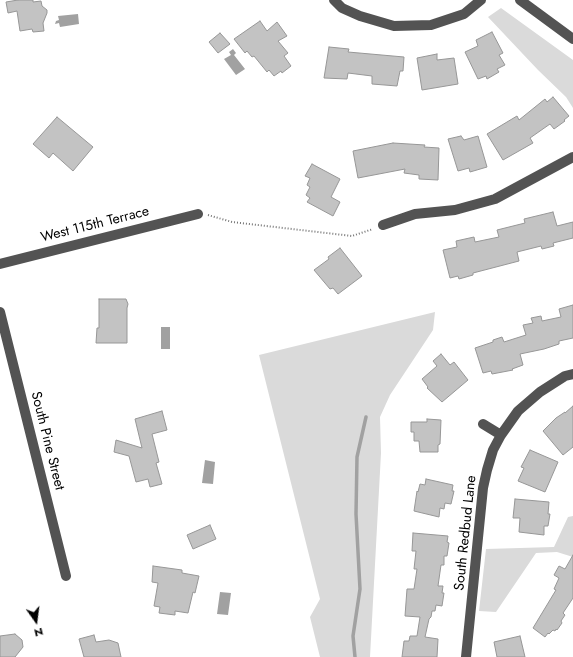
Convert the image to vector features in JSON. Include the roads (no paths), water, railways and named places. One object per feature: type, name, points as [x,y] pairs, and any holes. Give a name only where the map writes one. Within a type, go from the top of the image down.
[{"type":"street","points":[[334,0],[342,8],[360,16],[394,26],[431,25],[464,14],[481,0]]},
{"type":"street","points":[[520,0],[573,39]]},
{"type":"street","points":[[383,225],[415,214],[455,210],[495,199],[573,157]]},
{"type":"street","name":"West 115th Terrace","points":[[0,264],[198,214]]},
{"type":"street","name":"South Pine Street","points":[[0,312],[66,576]]},
{"type":"street","name":"South Redbud Lane","points":[[466,657],[483,488],[494,450],[501,435],[518,411],[540,392],[565,376],[573,374]]},
{"type":"street","points":[[483,424],[501,435]]},
{"type":"waterway","points":[[355,657],[353,636],[360,589],[356,514],[357,457],[366,417]]}]
